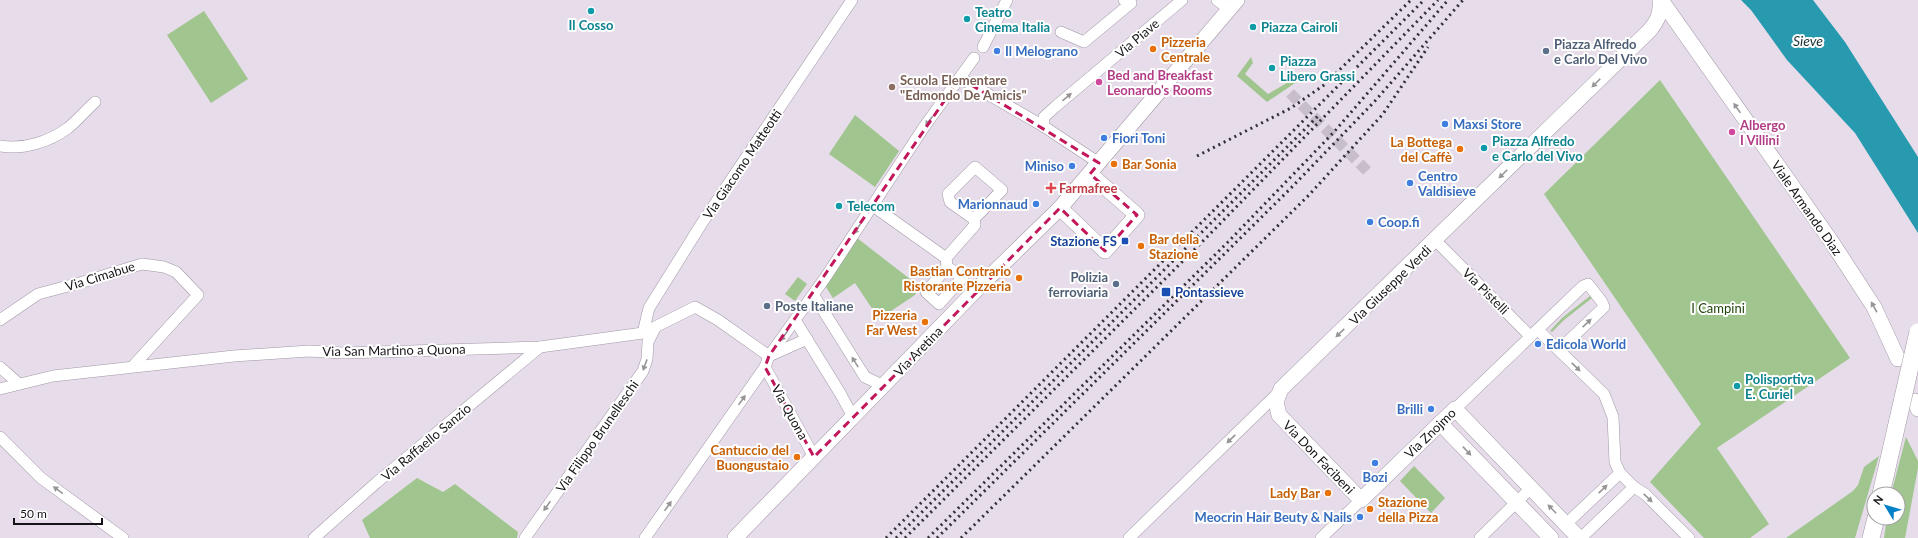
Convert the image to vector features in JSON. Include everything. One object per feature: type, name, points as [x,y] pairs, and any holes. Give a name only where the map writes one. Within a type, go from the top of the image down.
[{"type":"main road","points":[[1883,486],[1918,332]]},
{"type":"main road","points":[[1871,538],[1874,526]]},
{"type":"street","points":[[983,47],[1007,0]]},
{"type":"street","points":[[1061,32],[1084,42],[1131,3],[1124,0]]},
{"type":"street","name":"Via Piave","points":[[1042,126],[1044,117],[1055,107],[1182,0]]},
{"type":"street","points":[[1217,0],[1233,4]]},
{"type":"street","name":"Via Giuseppe Verdi","points":[[1129,538],[1650,30],[1660,15],[1661,0]]},
{"type":"street","name":"Viale Armando Diaz","points":[[1661,0],[1831,241],[1874,307],[1898,359]]},
{"type":"street","name":"Via Giacomo Matteotti","points":[[643,333],[649,308],[702,224],[850,1]]},
{"type":"street","name":"Via Aretina","points":[[736,538],[979,287],[1060,208],[1233,4]]},
{"type":"street","points":[[1650,30],[1665,28],[1676,31],[1692,43]]},
{"type":"street","points":[[645,538],[765,367],[769,356],[873,206],[924,126],[974,58]]},
{"type":"street","points":[[960,78],[1042,126],[1095,168],[1137,215],[1105,251],[1060,208]]},
{"type":"street","points":[[0,146],[9,147],[31,145],[50,138],[68,128],[95,102]]},
{"type":"street","points":[[873,206],[946,262],[975,225],[974,219],[950,202],[948,194],[975,167],[1002,190],[974,219]]},
{"type":"street","name":"Via Pistelli","points":[[1441,246],[1534,333],[1559,350],[1604,394],[1613,417],[1615,462],[1620,472]]},
{"type":"street","name":"Via Cimabue","points":[[0,320],[38,294],[142,264],[164,267],[176,272],[198,295],[133,366]]},
{"type":"street","name":"Via Znojmo","points":[[1321,538],[1583,286],[1588,284],[1602,302],[1604,307],[1559,350]]},
{"type":"street","points":[[812,296],[816,299],[865,377],[884,386]]},
{"type":"street","name":"Via San Martino a Quona","points":[[0,389],[53,376],[133,366],[309,351],[343,353],[540,347],[643,333],[695,307],[718,320],[769,356]]},
{"type":"street","points":[[795,320],[853,417]]},
{"type":"street","name":"Via Filippo Brunelleschi","points":[[525,538],[643,371],[647,359],[648,342],[655,328]]},
{"type":"street","points":[[769,356],[807,339]]},
{"type":"street","name":"Via Raffaello Sanzio","points":[[314,538],[376,483],[540,347]]},
{"type":"street","points":[[0,366],[19,384]]},
{"type":"street","name":"Via Quona","points":[[765,367],[814,457]]},
{"type":"street","name":"Via Don Facibeni","points":[[1281,389],[1276,402],[1278,414],[1361,500]]},
{"type":"street","points":[[1455,408],[1580,538],[1634,487]]},
{"type":"street","points":[[1259,412],[1268,410],[1278,414]]},
{"type":"street","points":[[1440,423],[1551,538]]},
{"type":"street","points":[[0,437],[41,478],[123,538]]},
{"type":"street","points":[[1566,524],[1620,472],[1634,487],[1645,494],[1689,538]]},
{"type":"street","points":[[1480,538],[1531,488]]},
{"type":"highlighted area","points":[[960,78],[1099,163],[1090,174],[1137,215],[1105,251],[1060,208],[814,457],[765,367],[769,356]]},
{"type":"green space","points":[[204,11],[248,79],[211,103],[167,35]]},
{"type":"green space","points":[[1251,57],[1253,63],[1245,74],[1268,94],[1299,76],[1301,79],[1267,102],[1237,76]]},
{"type":"green space","name":"I Campini","points":[[1660,80],[1850,358],[1717,448],[1769,524],[1750,538],[1704,538],[1650,482],[1701,424],[1544,194]]},
{"type":"green space","points":[[855,115],[899,151],[875,187],[829,154]]},
{"type":"green space","points":[[857,238],[919,286],[915,295],[879,319],[855,283],[833,298],[826,287],[827,280]]},
{"type":"green space","points":[[798,277],[807,284],[795,301],[785,294]]},
{"type":"green space","points":[[1590,296],[1592,298],[1564,320],[1552,332],[1550,331],[1562,318]]},
{"type":"green space","points":[[1906,437],[1918,461],[1918,468],[1905,538],[1884,538],[1886,526],[1906,526],[1906,486],[1893,486]]},
{"type":"green space","points":[[1879,456],[1870,486],[1866,486],[1866,500],[1855,538],[1786,538],[1853,491],[1858,485],[1864,467]]},
{"type":"green space","points":[[1414,466],[1445,498],[1431,513],[1400,481]]},
{"type":"green space","points":[[417,478],[443,492],[455,484],[518,532],[517,538],[370,538],[362,520]]},
{"type":"water","name":"Sieve","points":[[1741,0],[1813,0],[1845,42],[1918,157],[1918,233],[1855,133],[1787,60],[1751,10]]},
{"type":"tunnel","points":[[1290,93],[1367,171]]},
{"type":"railway","points":[[1197,156],[1291,108],[1324,85],[1411,0]]},
{"type":"railway","points":[[886,538],[1424,0]]},
{"type":"railway","points":[[905,538],[1207,237],[1438,0]]},
{"type":"railway","points":[[928,538],[1228,242],[1334,132],[1448,0]]},
{"type":"railway","points":[[937,538],[1290,189],[1375,101],[1463,0]]},
{"type":"railway","points":[[961,538],[1309,195],[1383,114],[1428,47]]},
{"type":"railway","points":[[896,538],[1319,115]]},
{"type":"place","name":"Il Cosso","points":[[591,11]]},
{"type":"place","name":"Teatro Cinema Italia","points":[[967,19]]},
{"type":"place","name":"Piazza Cairoli","points":[[1253,27]]},
{"type":"place","name":"Pizzeria Centrale","points":[[1153,49]]},
{"type":"place","name":"Il Melograno","points":[[997,51]]},
{"type":"place","name":"Piazza Alfredo e Carlo Del Vivo","points":[[1546,51]]},
{"type":"place","name":"Piazza Libero Grassi","points":[[1272,68]]},
{"type":"place","name":"Bed and Breakfast Leonardo's Rooms","points":[[1099,82]]},
{"type":"place","name":"Scuola Elementare \"Edmondo De Amicis\"","points":[[892,87]]},
{"type":"place","name":"Maxsi Store","points":[[1445,124]]},
{"type":"place","name":"Albergo I Villini","points":[[1732,132]]},
{"type":"place","name":"Fiori Toni","points":[[1104,138]]},
{"type":"place","name":"Piazza Alfredo e Carlo del Vivo","points":[[1484,148]]},
{"type":"place","name":"La Bottega del Caffè","points":[[1460,149]]},
{"type":"place","name":"Bar Sonia","points":[[1114,164]]},
{"type":"place","name":"Miniso","points":[[1072,166]]},
{"type":"place","name":"Centro Valdisieve","points":[[1410,183]]},
{"type":"place","name":"Farmafree","points":[[1051,188]]},
{"type":"place","name":"Marionnaud","points":[[1036,204]]},
{"type":"place","name":"Telecom","points":[[839,206]]},
{"type":"place","name":"Coop.fi","points":[[1370,222]]},
{"type":"place","name":"Stazione FS","points":[[1125,241]]},
{"type":"place","name":"Bar della Stazione","points":[[1141,246]]},
{"type":"place","name":"Bastian Contrario Ristorante Pizzeria","points":[[1019,278]]},
{"type":"place","name":"Polizia ferroviaria","points":[[1116,284]]},
{"type":"place","name":"Pontassieve","points":[[1166,292]]},
{"type":"place","name":"Poste Italiane","points":[[767,306]]},
{"type":"place","name":"Pizzeria Far West","points":[[925,322]]},
{"type":"place","name":"Edicola World","points":[[1538,344]]},
{"type":"place","name":"Polisportiva E. Curiel","points":[[1737,386]]},
{"type":"place","name":"Brilli","points":[[1431,409]]},
{"type":"place","name":"Cantuccio del Buongustaio","points":[[797,457]]},
{"type":"place","name":"Bozi","points":[[1375,463]]},
{"type":"place","name":"Lady Bar","points":[[1328,493]]},
{"type":"place","name":"Stazione della Pizza","points":[[1370,509]]},
{"type":"place","name":"Meocrin Hair Beuty & Nails","points":[[1360,517]]}]
